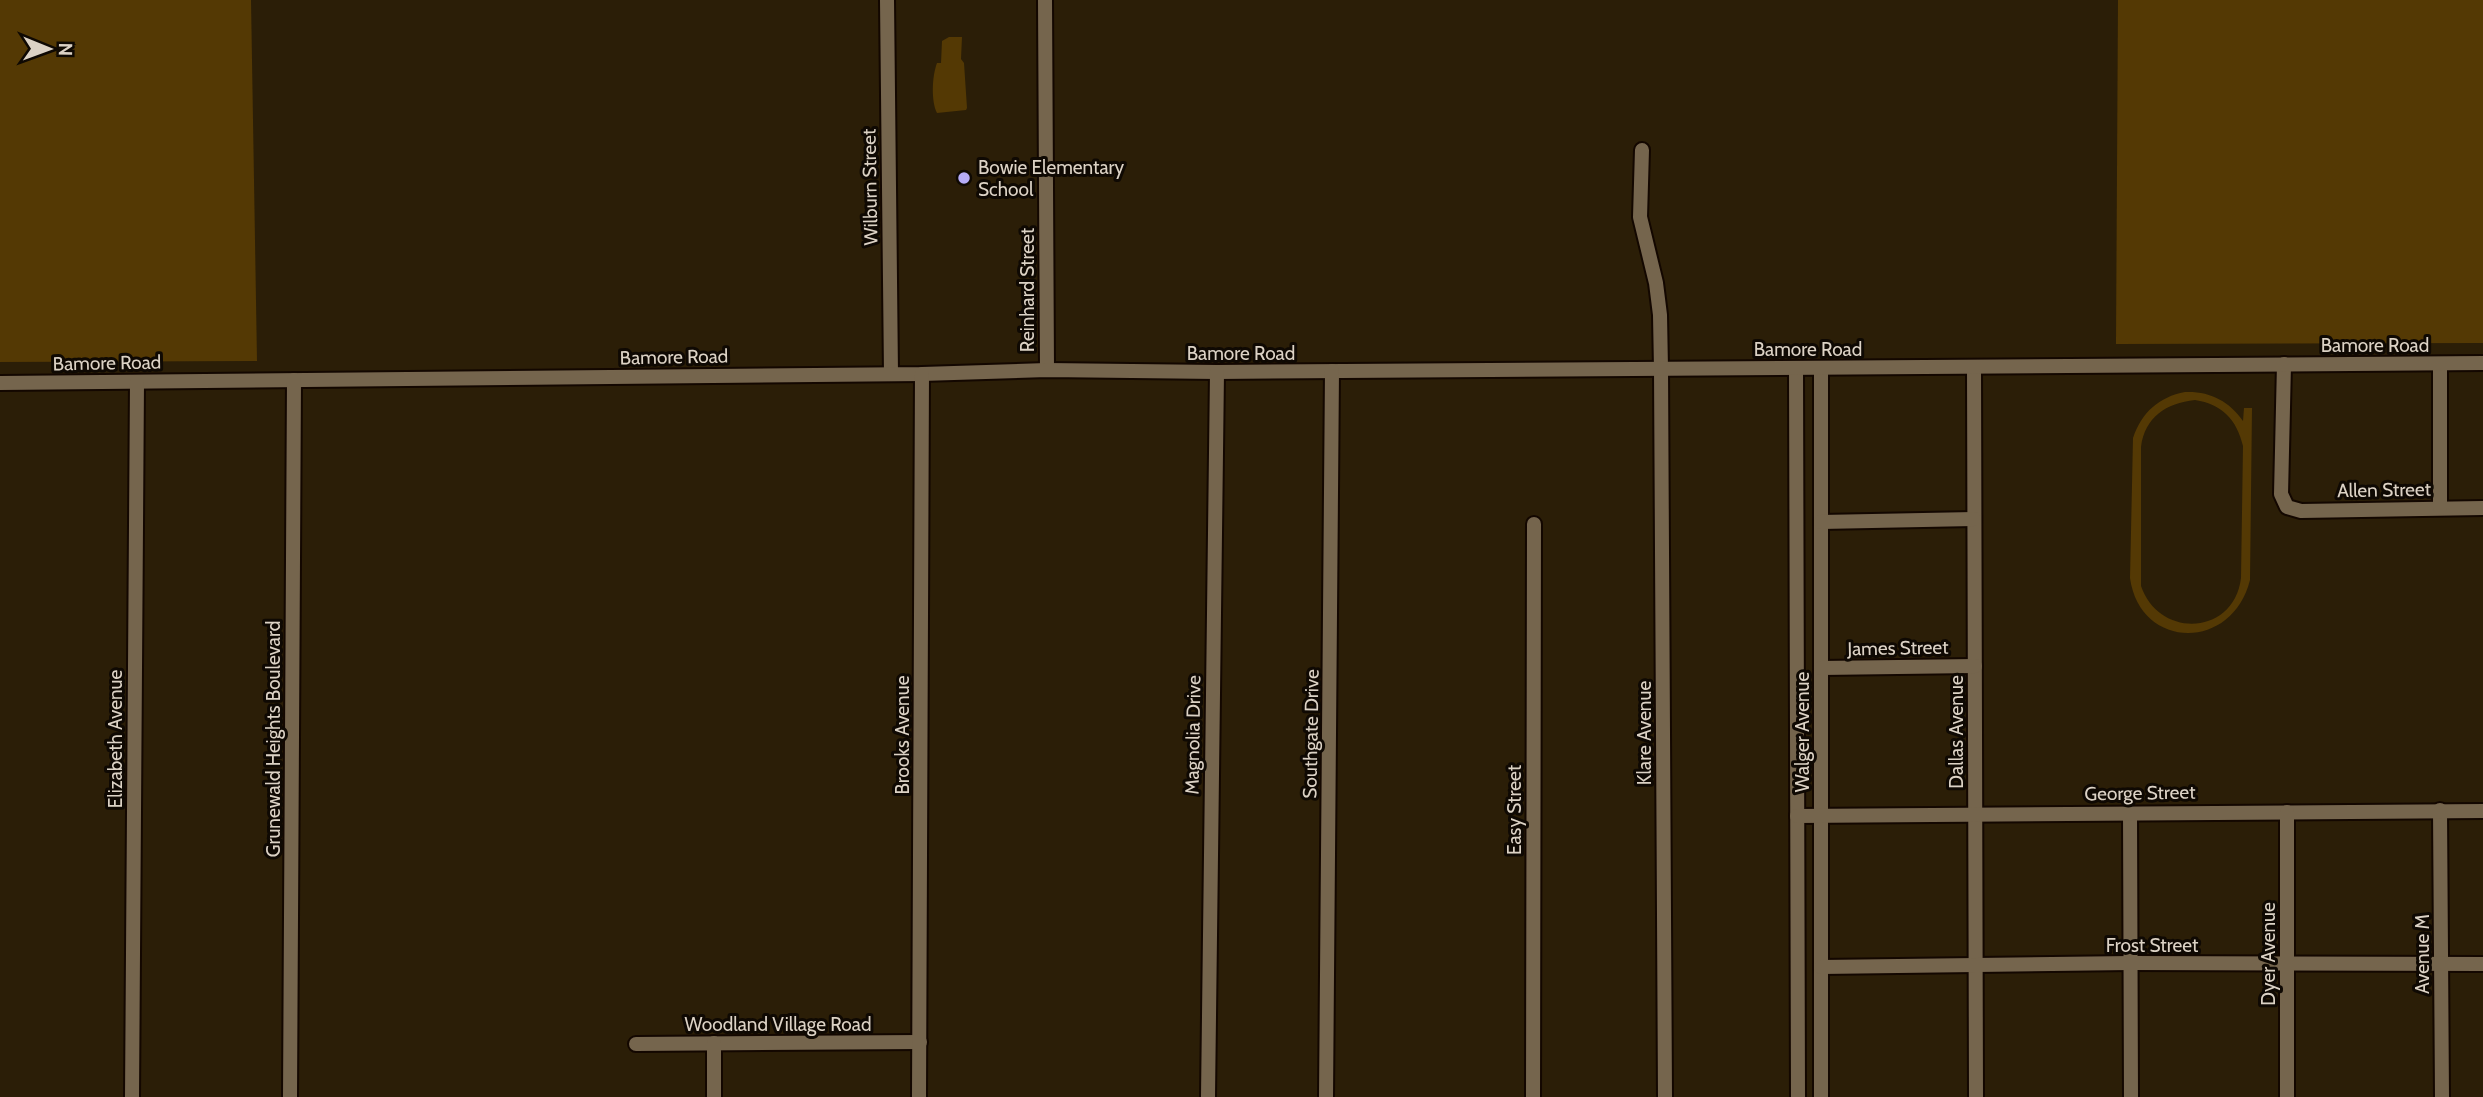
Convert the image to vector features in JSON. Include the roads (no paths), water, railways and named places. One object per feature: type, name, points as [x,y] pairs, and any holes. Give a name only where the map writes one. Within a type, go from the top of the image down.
[{"type":"street","name":"Wilburn Street","points":[[887,0],[891,374]]},
{"type":"street","name":"Reinhard Street","points":[[1045,0],[1047,370]]},
{"type":"street","name":"Klare Avenue","points":[[1642,149],[1640,217],[1656,283],[1660,315],[1665,1097]]},
{"type":"street","points":[[2440,363],[2440,508]]},
{"type":"street","name":"Bamore Road","points":[[0,383],[922,374],[1047,370],[1332,372],[2483,363]]},
{"type":"street","name":"Allen Street","points":[[2284,364],[2281,494],[2287,507],[2301,511],[2483,509]]},
{"type":"street","name":"Dallas Avenue","points":[[1974,367],[1976,1097]]},
{"type":"street","name":"Walger Avenue","points":[[1796,368],[1798,1097]]},
{"type":"street","name":"Walger Avenue","points":[[1821,368],[1821,1097]]},
{"type":"street","name":"Magnolia Drive","points":[[1208,1097],[1217,372]]},
{"type":"street","name":"Southgate Drive","points":[[1326,1097],[1332,372]]},
{"type":"street","name":"Brooks Avenue","points":[[919,1097],[922,374]]},
{"type":"street","name":"Grunewald Heights Boulevard","points":[[290,1097],[294,380]]},
{"type":"street","name":"Elizabeth Avenue","points":[[132,1097],[137,382]]},
{"type":"street","points":[[1821,522],[1974,519]]},
{"type":"street","name":"Easy Street","points":[[1533,1097],[1534,524]]},
{"type":"street","name":"James Street","points":[[1821,668],[1975,666]]},
{"type":"street","name":"Avenue M","points":[[2440,810],[2442,1097]]},
{"type":"street","name":"George Street","points":[[1797,816],[2483,811]]},
{"type":"street","name":"Dyer Avenue","points":[[2287,812],[2287,1097]]},
{"type":"street","points":[[2130,813],[2131,1097]]},
{"type":"street","name":"Frost Street","points":[[1821,967],[2131,963],[2483,964]]},
{"type":"street","name":"Woodland Village Road","points":[[636,1044],[920,1042]]},
{"type":"street","points":[[714,1043],[714,1097]]},
{"type":"place","name":"Bowie Elementary School","points":[[964,178]]}]
